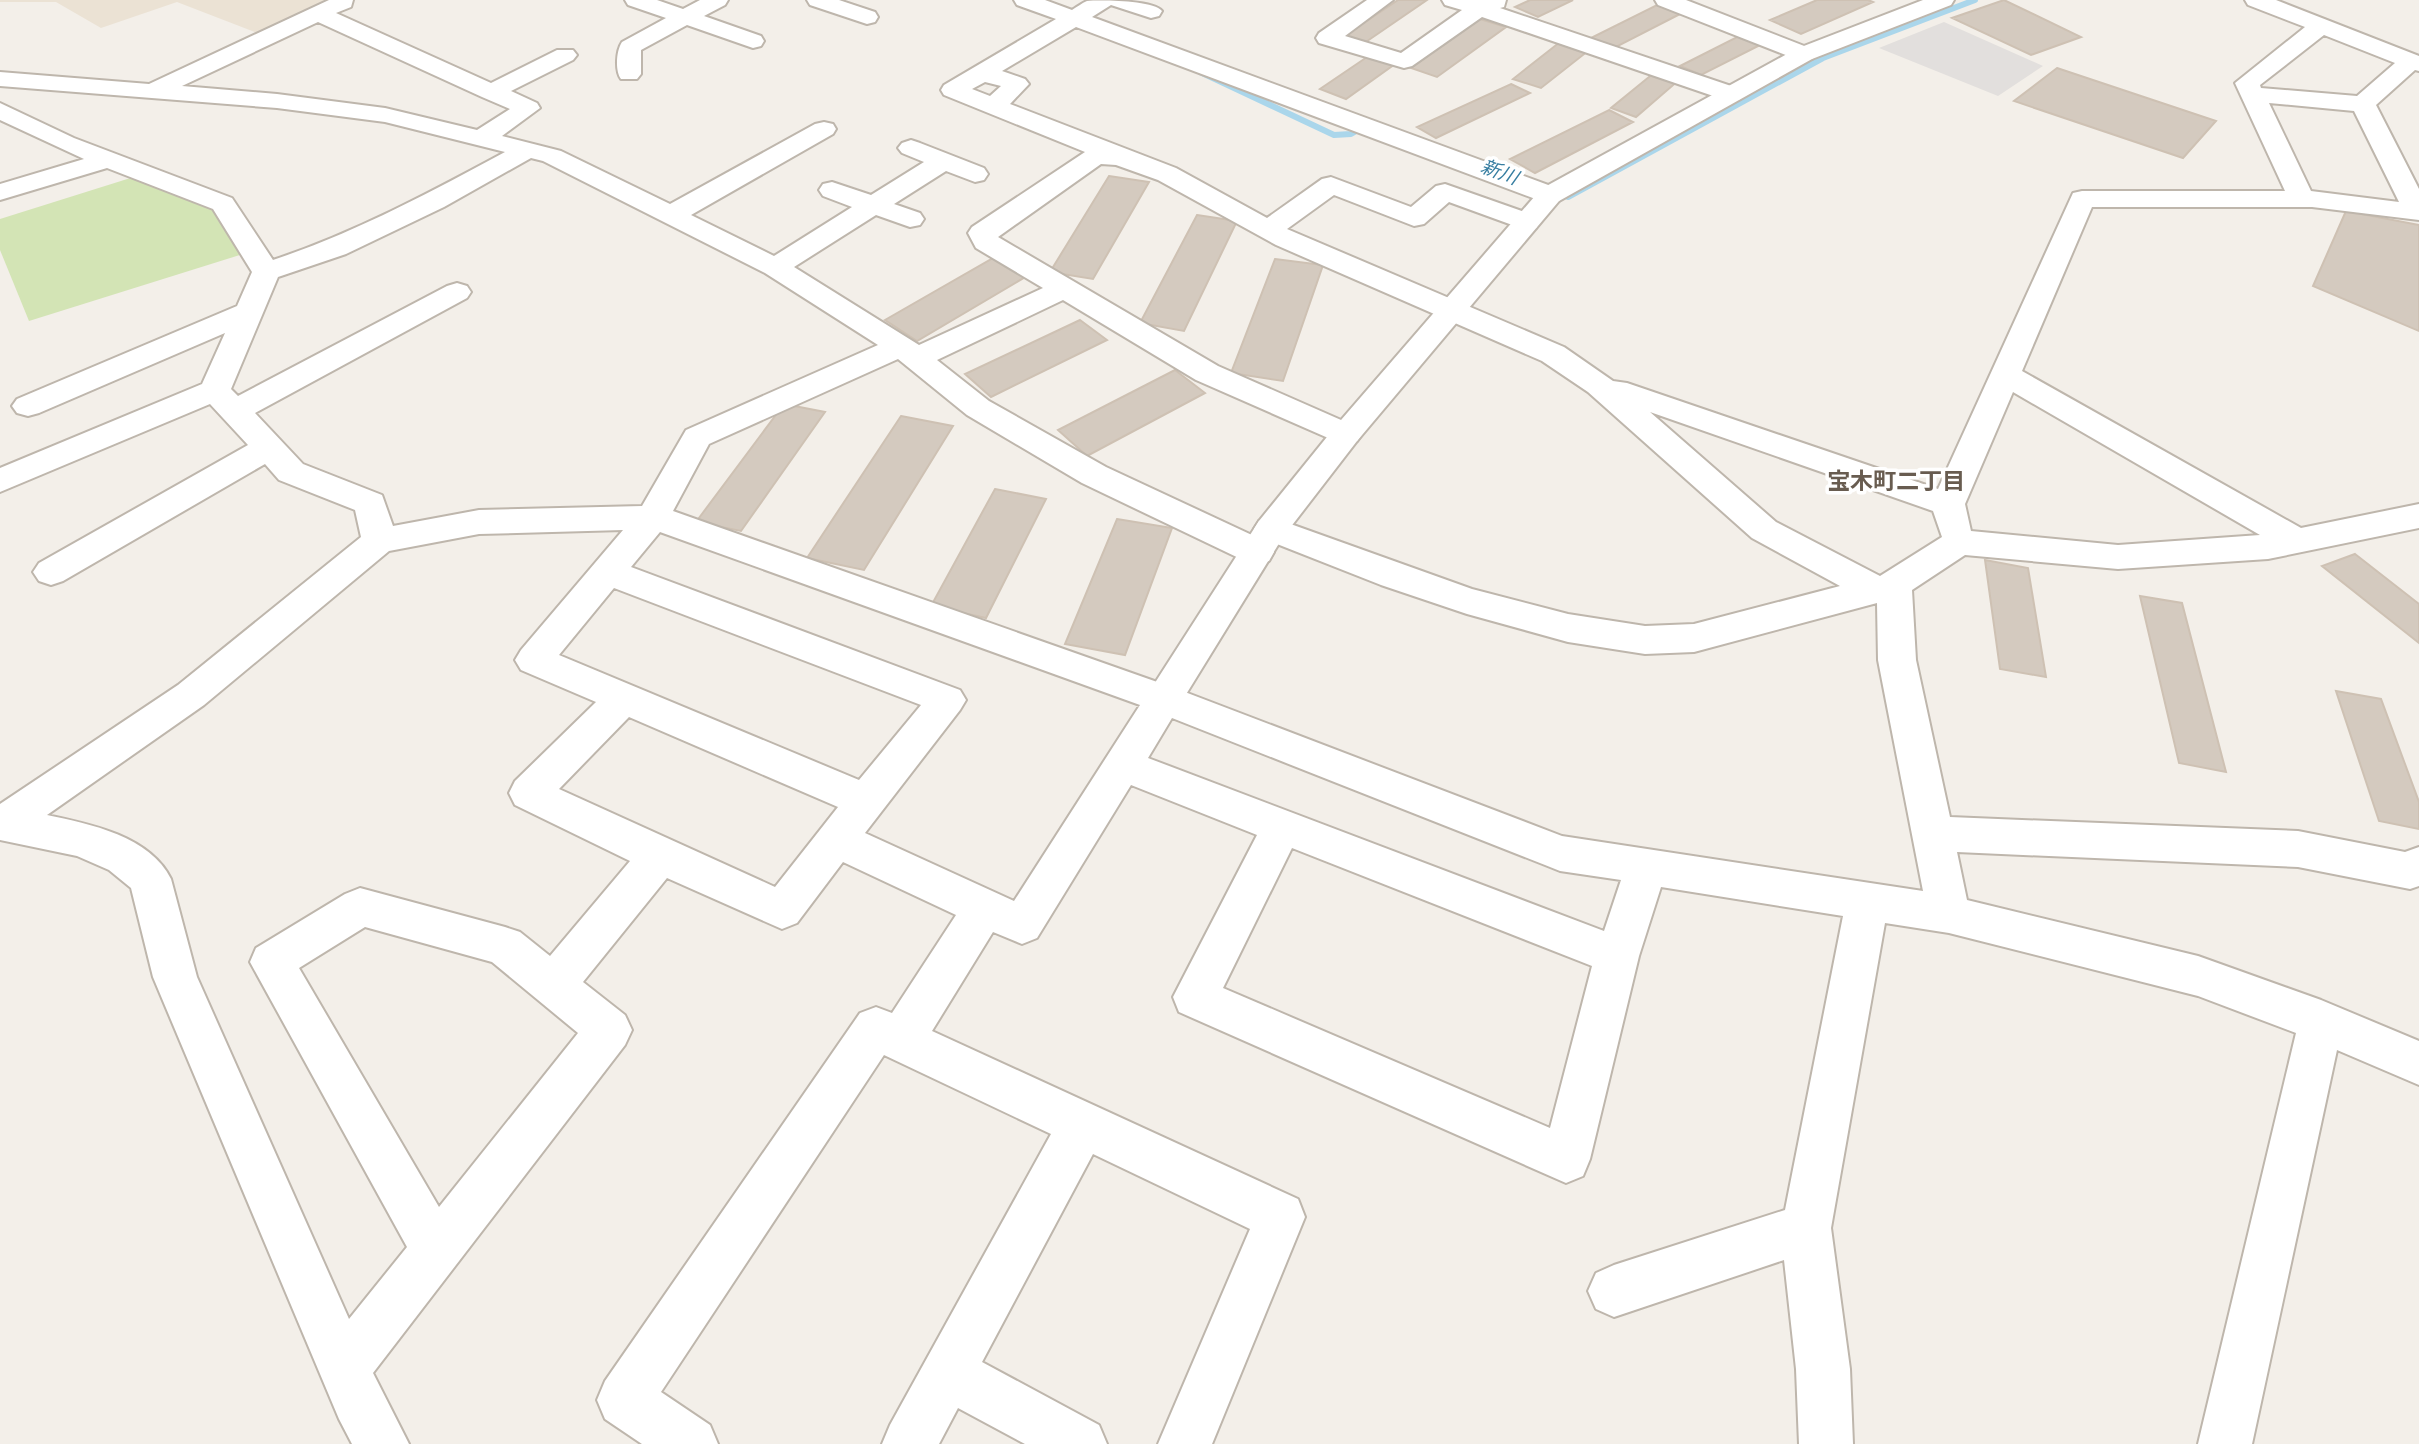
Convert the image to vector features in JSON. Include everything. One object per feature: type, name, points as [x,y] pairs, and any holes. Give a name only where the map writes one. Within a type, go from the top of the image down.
[{"type":"street","points":[[152,91],[348,0]]},
{"type":"street","points":[[636,0],[753,41]]},
{"type":"street","points":[[629,74],[630,47],[717,0]]},
{"type":"street","points":[[818,0],[867,17]]},
{"type":"street","points":[[1025,0],[1550,195]]},
{"type":"street","points":[[1104,0],[953,90],[1167,174],[1269,229],[1553,354],[1599,384],[1764,530],[1886,587]]},
{"type":"street","points":[[1116,0],[1151,11]]},
{"type":"street","points":[[1381,0],[1327,38],[1404,61],[1479,9],[1501,0]]},
{"type":"street","points":[[1453,0],[1731,94]]},
{"type":"street","points":[[1666,0],[1804,54]]},
{"type":"street","points":[[836,839],[1022,925],[1264,541],[1346,434],[1550,195],[1804,54],[1942,0]]},
{"type":"street","points":[[2256,0],[2415,62]]},
{"type":"street","points":[[319,13],[528,108],[481,139]]},
{"type":"street","points":[[2302,199],[2247,83],[2321,26]]},
{"type":"street","points":[[491,92],[565,55]]},
{"type":"street","points":[[2252,94],[2363,104],[2415,62]]},
{"type":"street","points":[[983,73],[1017,85],[994,106]]},
{"type":"street","points":[[0,79],[277,101],[385,115],[552,156],[775,267],[909,352],[978,408],[1094,475],[1264,541],[1568,628],[1645,640],[1693,638],[1886,587],[1959,542],[2118,557],[2268,547],[2419,516]]},
{"type":"street","points":[[5,112],[69,86]]},
{"type":"street","points":[[2363,104],[2418,211]]},
{"type":"street","points":[[5,112],[65,143],[223,204],[266,272]]},
{"type":"street","points":[[671,215],[824,129]]},
{"type":"street","points":[[911,148],[975,174]]},
{"type":"street","points":[[225,400],[248,312],[266,272],[337,248],[435,201],[527,150]]},
{"type":"street","points":[[1119,157],[1096,156],[982,233],[986,242],[1207,373],[1346,434]]},
{"type":"street","points":[[0,192],[108,160]]},
{"type":"street","points":[[775,267],[944,161]]},
{"type":"street","points":[[1269,229],[1331,185],[1414,218],[1445,192],[1526,222]]},
{"type":"street","points":[[832,190],[910,219]]},
{"type":"street","points":[[1959,542],[1948,504],[2082,199],[2302,199],[2418,211]]},
{"type":"street","points":[[866,801],[534,660],[653,517],[697,437],[1064,289]]},
{"type":"street","points":[[0,481],[225,400],[457,292]]},
{"type":"street","points":[[28,406],[248,312]]},
{"type":"street","points":[[2005,374],[2296,541]]},
{"type":"street","points":[[1599,384],[1948,504]]},
{"type":"street","points":[[225,400],[290,472],[370,502],[379,541]]},
{"type":"street","points":[[51,572],[268,448]]},
{"type":"street","points":[[2,822],[191,695],[379,541],[479,522],[653,517],[1164,699],[1560,853],[1949,914],[2198,976],[2321,1021],[2419,1063]]},
{"type":"street","points":[[607,572],[947,700],[782,910],[660,856],[529,793],[624,698]]},
{"type":"street","points":[[1886,587],[1897,660],[1949,914]]},
{"type":"street","points":[[1123,765],[1617,957]]},
{"type":"street","points":[[2,822],[82,840],[124,857],[150,879],[175,976],[344,1368],[382,1444]]},
{"type":"street","points":[[1282,827],[1195,997],[1566,1159],[1617,957],[1647,866]]},
{"type":"street","points":[[1932,834],[2298,849],[2410,871],[2419,865]]},
{"type":"street","points":[[553,985],[660,856]]},
{"type":"street","points":[[1826,1444],[1823,1369],[1806,1228],[1867,901]]},
{"type":"street","points":[[344,1368],[437,1251],[609,1030],[505,946],[360,907],[272,961],[437,1251]]},
{"type":"street","points":[[901,1040],[984,908]]},
{"type":"street","points":[[2225,1444],[2321,1021]]},
{"type":"street","points":[[691,1444],[624,1400],[876,1028],[1280,1217],[1185,1444]]},
{"type":"street","points":[[909,1444],[1083,1124]]},
{"type":"street","points":[[1615,1291],[1806,1228]]},
{"type":"street","points":[[948,1373],[1080,1444]]},
{"type":"shaded area","points":[[0,0],[329,0],[257,33],[177,2],[101,28],[56,2]]},
{"type":"shaded area","points":[[1944,22],[2043,66],[1998,96],[1879,48]]},
{"type":"green space","points":[[140,175],[212,206],[243,254],[29,321],[0,250],[0,219]]},
{"type":"building","points":[[1398,0],[1427,0],[1360,46],[1340,39]]},
{"type":"building","points":[[1530,0],[1573,0],[1538,17],[1515,7]]},
{"type":"building","points":[[1817,0],[1873,2],[1801,34],[1770,20]]},
{"type":"building","points":[[2004,0],[2081,37],[2031,55],[1952,18]]},
{"type":"building","points":[[1657,5],[1680,14],[1614,48],[1591,38]]},
{"type":"building","points":[[1480,19],[1506,27],[1437,77],[1411,68]]},
{"type":"building","points":[[1743,34],[1764,43],[1701,75],[1680,66]]},
{"type":"building","points":[[1560,42],[1588,51],[1541,88],[1513,79]]},
{"type":"building","points":[[1370,55],[1395,64],[1346,99],[1320,89]]},
{"type":"building","points":[[2057,68],[2216,121],[2183,158],[2014,101]]},
{"type":"building","points":[[1655,72],[1679,80],[1636,117],[1611,108]]},
{"type":"building","points":[[1511,84],[1530,93],[1436,138],[1417,127]]},
{"type":"building","points":[[1609,110],[1633,122],[1535,173],[1510,159]]},
{"type":"building","points":[[1109,176],[1149,182],[1093,279],[1050,272]]},
{"type":"building","points":[[2346,211],[2419,225],[2419,331],[2313,286]]},
{"type":"building","points":[[1197,215],[1237,221],[1184,331],[1140,323]]},
{"type":"building","points":[[995,257],[1027,276],[917,341],[885,320]]},
{"type":"building","points":[[1275,259],[1323,265],[1283,381],[1231,373]]},
{"type":"building","points":[[1080,320],[1107,340],[991,397],[965,374]]},
{"type":"building","points":[[1175,370],[1205,393],[1087,456],[1058,430]]},
{"type":"building","points":[[784,404],[825,412],[741,531],[696,522]]},
{"type":"building","points":[[901,416],[953,426],[864,570],[807,558]]},
{"type":"building","points":[[995,489],[1046,499],[986,618],[931,606]]},
{"type":"building","points":[[1117,519],[1172,528],[1125,655],[1065,644]]},
{"type":"building","points":[[2355,554],[2419,604],[2419,643],[2322,566]]},
{"type":"building","points":[[1985,560],[2028,568],[2046,677],[2000,669]]},
{"type":"building","points":[[2140,596],[2182,603],[2226,772],[2179,763]]},
{"type":"building","points":[[2336,691],[2381,699],[2419,802],[2419,829],[2379,821]]},
{"type":"waterway","name":"新川","points":[[1555,192],[1568,197],[1823,58],[1975,0]]},
{"type":"waterway","name":"新川","points":[[1200,72],[1334,135],[1351,134],[1365,126]]},
{"type":"district","name":"宝木町二丁目","points":[[1896,480]]}]
